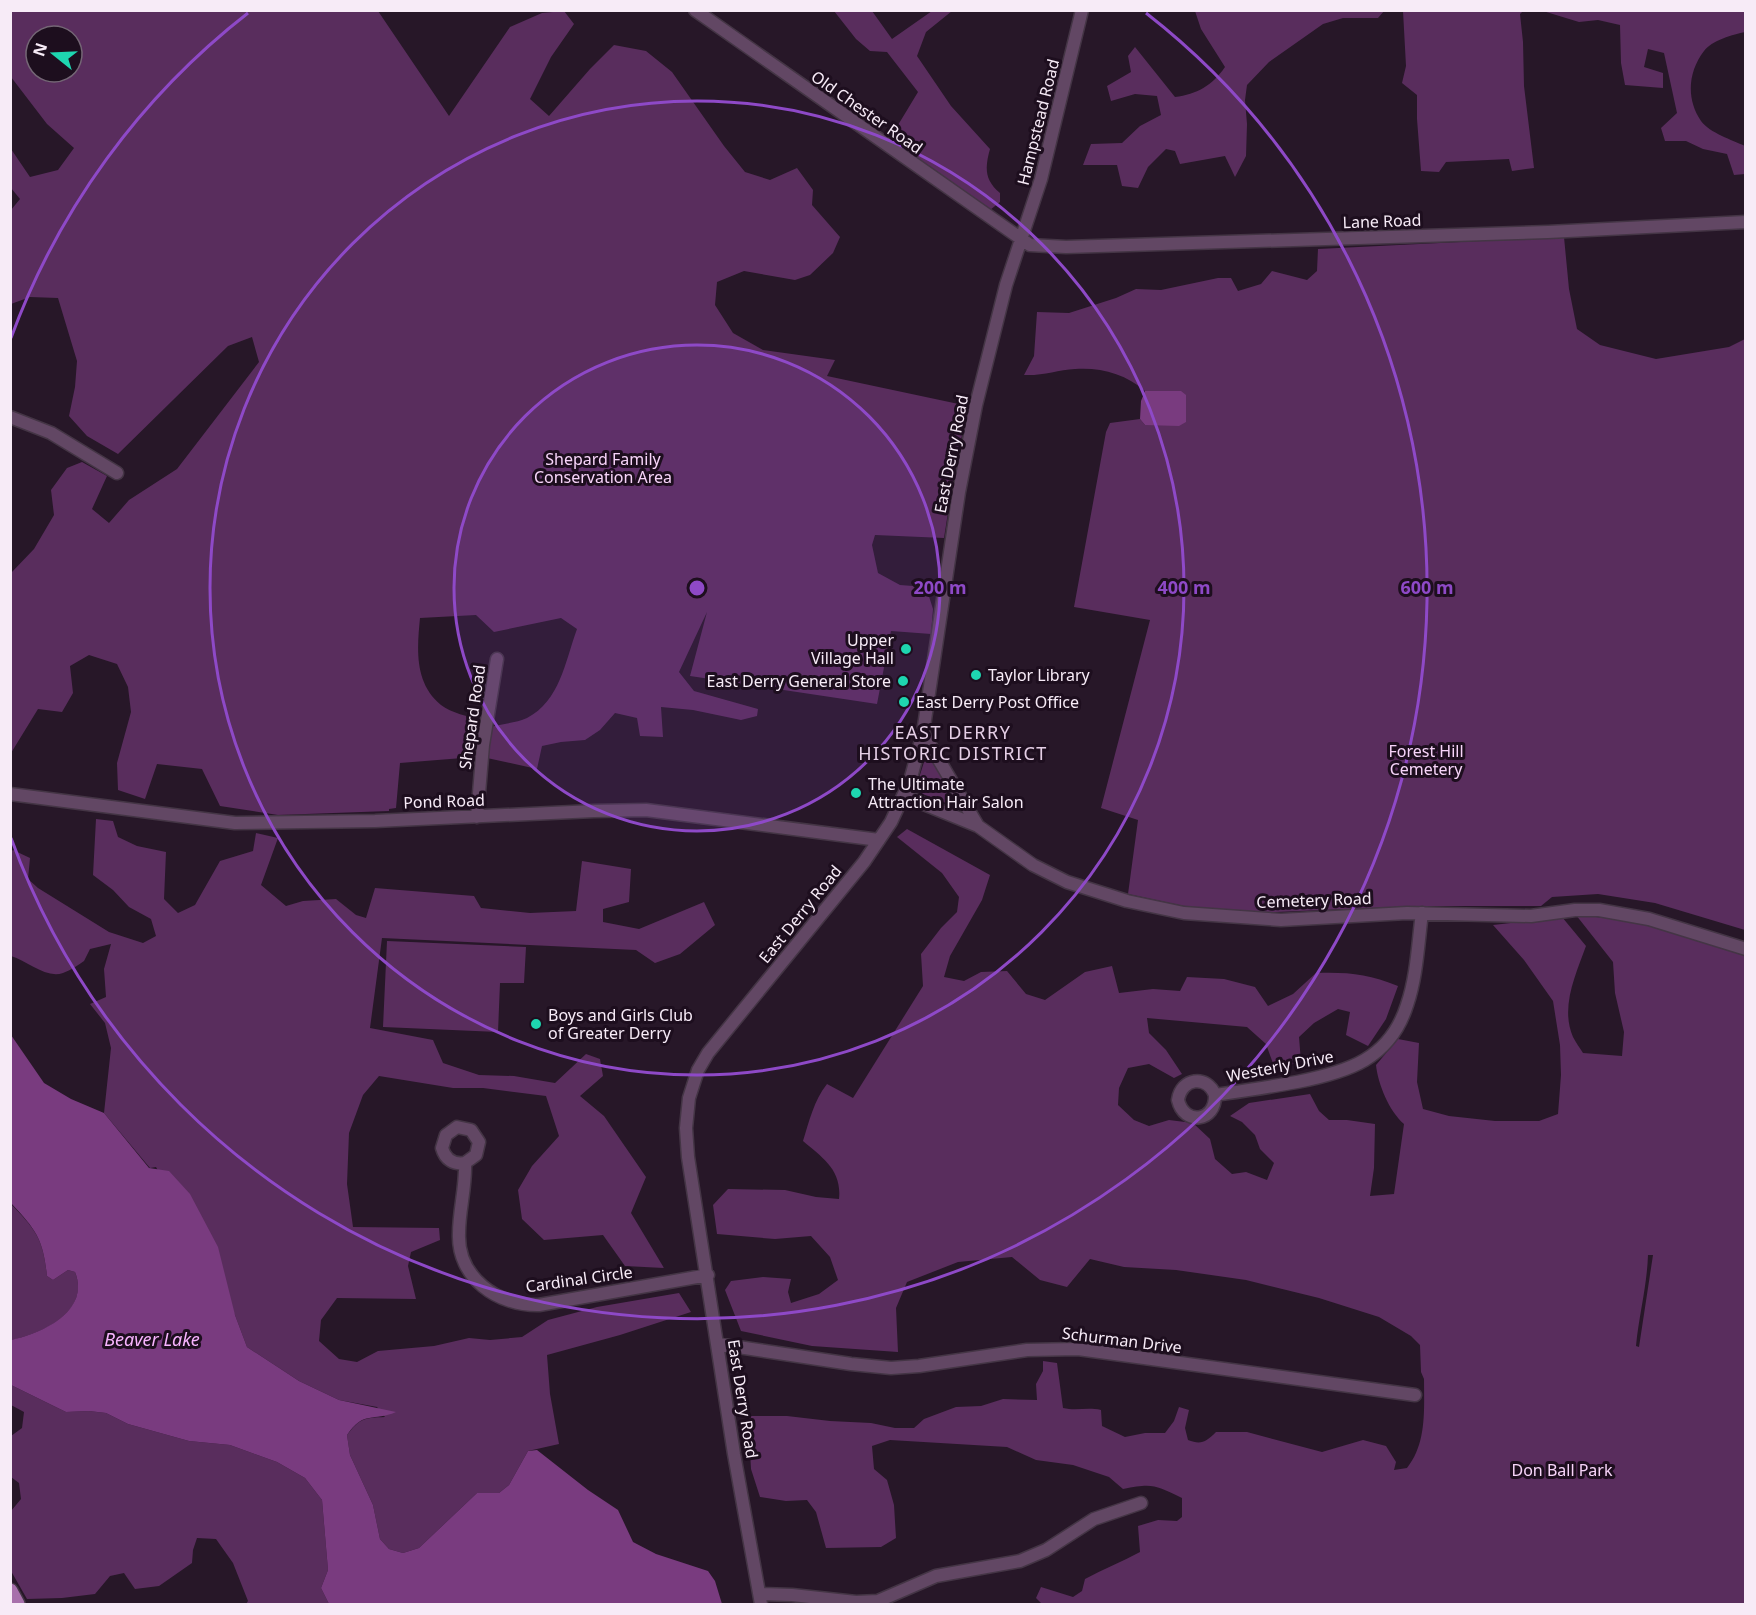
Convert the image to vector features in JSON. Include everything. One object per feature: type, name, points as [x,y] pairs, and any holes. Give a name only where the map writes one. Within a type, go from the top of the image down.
[{"type":"main road","points":[[10,1592],[17,1605]]},
{"type":"street","name":"Old Chester Road","points":[[695,10],[1021,240]]},
{"type":"street","name":"Hampstead Road","points":[[1021,240],[1041,179],[1082,10]]},
{"type":"street","name":"Lane Road","points":[[1021,240],[1030,245],[1066,247],[1548,232],[1746,222]]},
{"type":"street","name":"East Derry Road","points":[[761,1600],[736,1465],[708,1275],[690,1176],[686,1137],[688,1106],[694,1079],[714,1045],[848,883],[879,840],[904,796],[923,733],[970,435],[999,310],[1021,240]]},
{"type":"street","points":[[10,417],[43,430],[117,473]]},
{"type":"street","name":"Shepard Road","points":[[477,817],[484,734],[497,658]]},
{"type":"street","points":[[923,733],[978,825]]},
{"type":"street","name":"Pond Road","points":[[10,795],[235,823],[646,810],[879,840]]},
{"type":"street","name":"Cemetery Road","points":[[904,796],[978,825],[1033,865],[1067,882],[1106,896],[1184,913],[1281,920],[1422,913],[1531,916],[1575,909],[1599,910],[1649,919],[1746,949]]},
{"type":"street","name":"Westerly Drive","points":[[1215,1095],[1269,1088],[1342,1072],[1359,1065],[1376,1053],[1397,1028],[1407,1006],[1413,982],[1422,913]]},
{"type":"street","name":"Cardinal Circle","points":[[465,1163],[459,1232],[460,1251],[475,1279],[484,1288],[503,1300],[539,1305],[708,1275]]},
{"type":"street","name":"Schurman Drive","points":[[718,1344],[891,1368],[1027,1350],[1078,1349],[1415,1395]]},
{"type":"street","points":[[761,1600],[792,1595],[856,1602],[878,1600],[936,1576],[1032,1557],[1094,1519],[1142,1503]]},
{"type":"green space","name":"Shepard Family Conservation Area","points":[[11,11],[378,11],[449,116],[510,27],[542,13],[564,11],[574,24],[551,57],[530,99],[549,116],[614,45],[646,51],[672,72],[745,172],[770,180],[797,168],[813,190],[812,205],[840,237],[833,253],[810,275],[795,280],[744,271],[717,282],[715,305],[733,333],[763,350],[835,360],[827,376],[968,406],[944,538],[875,535],[872,545],[878,573],[900,585],[926,587],[933,609],[931,634],[891,631],[877,704],[690,676],[707,612],[679,672],[694,691],[758,709],[757,716],[741,720],[693,710],[661,707],[663,737],[640,736],[637,718],[615,713],[600,730],[585,740],[542,746],[537,769],[487,758],[490,727],[527,718],[547,702],[560,680],[577,629],[561,618],[494,632],[476,615],[420,618],[418,653],[422,676],[432,696],[441,705],[480,721],[475,757],[400,763],[396,808],[389,809],[389,811],[278,815],[220,806],[202,769],[157,764],[145,799],[118,790],[117,763],[131,712],[128,687],[117,664],[89,655],[70,666],[73,693],[62,712],[38,709],[11,753],[11,573],[34,549],[54,515],[51,490],[67,468],[82,462],[107,476],[92,509],[109,523],[129,500],[177,469],[259,362],[252,337],[228,346],[118,454],[87,436],[69,416],[77,361],[58,298],[30,297],[11,304],[11,210],[20,199],[11,188],[11,149],[30,177],[58,170],[74,148],[47,124],[11,77]]},
{"type":"green space","points":[[834,11],[872,11],[892,39],[932,11],[952,11],[926,32],[917,56],[951,106],[990,149],[987,173],[991,183],[1000,193],[1000,202],[990,210],[950,184],[915,156],[895,130],[918,92],[887,52],[870,51],[856,39]]},
{"type":"green space","points":[[1195,11],[1384,11],[1378,18],[1343,18],[1323,24],[1269,62],[1247,85],[1246,156],[1235,177],[1225,156],[1180,164],[1175,151],[1166,149],[1148,167],[1138,188],[1122,186],[1117,165],[1083,165],[1091,144],[1122,143],[1140,126],[1161,115],[1157,96],[1135,94],[1111,101],[1107,86],[1131,72],[1128,56],[1135,47],[1175,97],[1203,88],[1225,67],[1201,29]]},
{"type":"green space","points":[[1403,11],[1523,11],[1520,14],[1524,86],[1534,168],[1512,171],[1509,159],[1446,162],[1439,172],[1421,171],[1417,95],[1402,83],[1406,66]]},
{"type":"green space","points":[[1543,11],[1745,11],[1745,32],[1723,38],[1704,51],[1692,77],[1691,95],[1696,113],[1705,125],[1715,133],[1745,146],[1745,174],[1734,175],[1727,154],[1703,149],[1686,141],[1665,141],[1661,128],[1677,113],[1664,53],[1648,49],[1644,67],[1663,73],[1663,88],[1625,85],[1621,63],[1620,25],[1598,20],[1579,22]]},
{"type":"green space","name":"Forest Hill Cemetery","points":[[1564,237],[1569,289],[1577,329],[1600,345],[1656,359],[1729,347],[1745,339],[1745,930],[1655,903],[1598,894],[1552,897],[1541,906],[1419,906],[1252,913],[1193,908],[1128,894],[1138,820],[1101,808],[1150,620],[1074,607],[1106,432],[1110,423],[1140,419],[1145,425],[1181,391],[1145,391],[1121,376],[1094,369],[1024,375],[1034,356],[1037,312],[1069,313],[1136,289],[1161,290],[1218,278],[1231,278],[1238,291],[1261,284],[1272,271],[1307,280],[1317,271],[1318,249]]},
{"type":"green space","points":[[929,746],[967,811],[915,791]]},
{"type":"green space","points":[[96,819],[113,821],[118,837],[137,846],[166,852],[164,899],[178,913],[195,905],[220,861],[253,851],[256,833],[278,838],[261,885],[286,906],[303,901],[336,899],[356,915],[366,918],[375,888],[474,896],[481,908],[530,913],[576,911],[582,861],[631,869],[629,902],[603,909],[603,922],[639,929],[704,902],[715,925],[680,954],[655,963],[636,950],[382,938],[370,1028],[433,1040],[443,1063],[479,1075],[514,1076],[555,1083],[586,1054],[600,1059],[603,1076],[580,1096],[604,1116],[646,1177],[631,1213],[664,1268],[625,1266],[603,1235],[544,1240],[522,1219],[518,1190],[532,1166],[559,1136],[546,1096],[483,1088],[453,1088],[379,1076],[363,1095],[349,1133],[347,1184],[353,1227],[439,1228],[440,1240],[411,1252],[408,1266],[416,1299],[337,1298],[321,1320],[319,1341],[339,1359],[357,1362],[378,1351],[434,1346],[469,1338],[490,1340],[522,1337],[548,1320],[597,1307],[679,1293],[691,1312],[547,1355],[550,1394],[559,1444],[528,1451],[509,1485],[499,1493],[477,1493],[419,1548],[403,1553],[389,1549],[380,1539],[373,1505],[350,1455],[347,1435],[352,1429],[363,1420],[385,1417],[377,1407],[339,1400],[299,1381],[247,1347],[235,1315],[156,1167],[150,1168],[104,1113],[111,1048],[105,1023],[90,1004],[106,997],[104,969],[111,944],[90,949],[84,961],[57,974],[44,972],[11,956],[10,852],[13,850],[30,858],[28,879],[38,888],[109,932],[143,943],[156,936],[151,919],[129,907],[113,890],[93,875]]},
{"type":"green space","name":"Don Ball Park","points":[[907,829],[990,875],[982,900],[950,956],[944,977],[964,981],[981,972],[1007,971],[1026,994],[1045,1000],[1085,972],[1112,966],[1119,993],[1153,989],[1180,991],[1187,977],[1224,979],[1255,987],[1268,1006],[1293,994],[1316,973],[1358,975],[1398,986],[1386,1019],[1368,1046],[1346,1035],[1350,1012],[1338,1009],[1314,1023],[1299,1037],[1301,1062],[1275,1069],[1266,1044],[1247,1027],[1147,1018],[1149,1033],[1166,1050],[1182,1074],[1174,1078],[1149,1064],[1128,1068],[1119,1088],[1118,1105],[1134,1120],[1149,1126],[1169,1120],[1193,1123],[1210,1139],[1215,1159],[1232,1174],[1246,1172],[1267,1180],[1274,1163],[1260,1149],[1255,1135],[1242,1122],[1230,1116],[1249,1103],[1310,1094],[1319,1111],[1329,1120],[1375,1124],[1374,1168],[1370,1196],[1394,1194],[1404,1124],[1385,1097],[1376,1065],[1398,1039],[1419,1043],[1417,1082],[1423,1109],[1449,1116],[1495,1121],[1539,1121],[1558,1114],[1561,1075],[1560,1045],[1553,1001],[1524,960],[1493,925],[1562,917],[1586,946],[1574,979],[1568,1014],[1573,1037],[1583,1053],[1622,1056],[1624,1032],[1615,993],[1613,962],[1576,915],[1616,919],[1677,931],[1745,954],[1745,1604],[1042,1604],[1036,1598],[1041,1587],[1073,1597],[1082,1591],[1085,1579],[1140,1552],[1138,1526],[1158,1520],[1177,1521],[1182,1517],[1182,1498],[1154,1486],[1123,1489],[1109,1477],[1073,1465],[1036,1460],[1007,1447],[890,1440],[872,1446],[874,1469],[887,1480],[894,1505],[896,1538],[881,1547],[826,1548],[816,1512],[807,1500],[786,1501],[760,1497],[751,1469],[748,1416],[787,1416],[914,1428],[924,1419],[956,1407],[981,1406],[1003,1399],[1037,1400],[1036,1384],[1043,1371],[1043,1361],[1057,1363],[1063,1408],[1101,1410],[1102,1426],[1125,1437],[1145,1433],[1165,1433],[1174,1421],[1179,1407],[1189,1410],[1185,1428],[1188,1440],[1193,1442],[1203,1442],[1216,1432],[1247,1432],[1322,1452],[1363,1440],[1386,1446],[1396,1462],[1394,1470],[1407,1468],[1421,1437],[1424,1414],[1424,1379],[1421,1372],[1420,1345],[1411,1336],[1379,1317],[1319,1298],[1246,1280],[1176,1270],[1124,1267],[1090,1259],[1067,1287],[1040,1280],[1012,1257],[958,1262],[907,1282],[896,1308],[898,1352],[812,1346],[741,1331],[725,1290],[731,1281],[763,1277],[791,1279],[788,1292],[791,1303],[819,1294],[838,1280],[830,1257],[811,1236],[775,1239],[717,1234],[713,1205],[728,1189],[785,1190],[816,1197],[839,1199],[839,1189],[834,1172],[824,1159],[803,1141],[815,1104],[827,1084],[853,1098],[923,986],[921,954],[957,912],[959,897],[942,873],[897,837]],"holes":[[[1648,1255],[1653,1255],[1639,1347],[1636,1346]]]},
{"type":"green space","points":[[387,941],[526,947],[524,983],[500,983],[498,1032],[383,1027]]},
{"type":"green space","points":[[10,1203],[37,1235],[43,1252],[47,1276],[53,1280],[68,1270],[75,1272],[78,1286],[76,1299],[70,1310],[60,1319],[36,1332],[11,1340]]},
{"type":"green space","points":[[11,1385],[66,1412],[106,1413],[128,1424],[189,1441],[230,1445],[277,1462],[305,1478],[322,1500],[328,1570],[321,1588],[329,1604],[246,1604],[248,1601],[233,1563],[216,1539],[197,1538],[192,1563],[159,1586],[135,1589],[124,1573],[110,1576],[95,1594],[27,1599],[11,1571],[11,1511],[21,1499],[19,1483],[11,1477],[11,1436],[22,1428],[24,1412],[11,1405]]},
{"type":"water","points":[[1145,391],[1181,391],[1186,395],[1186,422],[1179,426],[1145,425],[1140,419],[1141,401]]},
{"type":"water","name":"Beaver Lake","points":[[11,1035],[44,1083],[71,1099],[104,1113],[149,1168],[169,1171],[190,1194],[218,1247],[235,1315],[247,1347],[299,1381],[339,1400],[396,1412],[364,1419],[347,1435],[350,1455],[373,1505],[380,1539],[389,1549],[403,1553],[419,1548],[477,1493],[499,1493],[509,1485],[528,1451],[537,1450],[618,1510],[633,1542],[656,1554],[708,1571],[715,1581],[722,1604],[329,1604],[321,1588],[328,1570],[322,1500],[305,1478],[277,1462],[230,1445],[189,1441],[128,1424],[106,1413],[66,1412],[11,1385],[11,1340],[35,1332],[60,1319],[76,1299],[78,1286],[75,1272],[68,1270],[53,1280],[47,1276],[43,1252],[37,1235],[11,1203]]},
{"type":"place","name":"Upper Village Hall","points":[[906,649]]},
{"type":"place","name":"Taylor Library","points":[[976,675]]},
{"type":"place","name":"East Derry General Store","points":[[903,681]]},
{"type":"place","name":"East Derry Post Office","points":[[904,702]]},
{"type":"place","name":"The Ultimate Attraction Hair Salon","points":[[856,793]]},
{"type":"place","name":"Boys and Girls Club of Greater Derry","points":[[536,1024]]},
{"type":"district","name":"EAST DERRY HISTORIC DISTRICT","points":[[953,742]]}]
